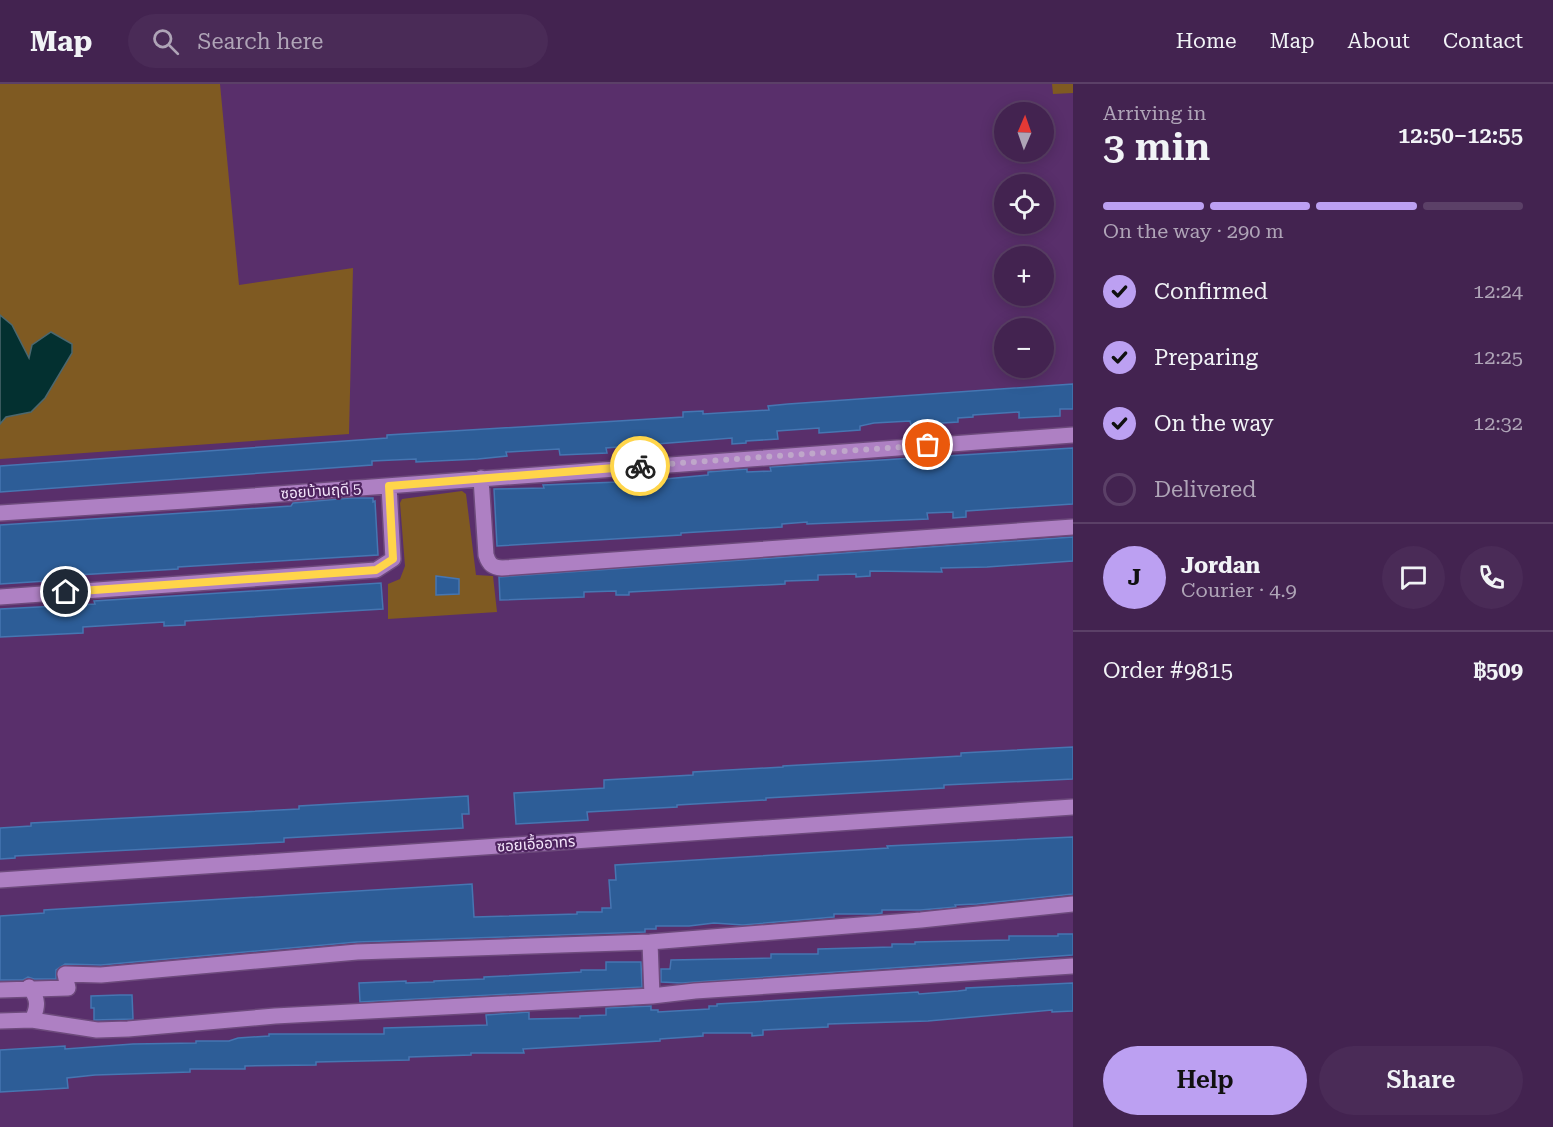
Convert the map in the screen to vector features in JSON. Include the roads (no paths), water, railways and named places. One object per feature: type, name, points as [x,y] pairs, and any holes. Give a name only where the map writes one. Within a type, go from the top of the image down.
[{"type":"street","name":"ซอยบ้านฤดี 5","points":[[0,513],[1073,435]]},
{"type":"street","points":[[482,478],[486,555],[489,563],[502,568],[1073,527]]},
{"type":"street","points":[[0,597],[376,570],[393,559],[389,486]]},
{"type":"street","name":"ซอยเอื้ออาทร","points":[[0,880],[1073,807]]},
{"type":"street","points":[[0,990],[29,987],[68,988],[65,974],[101,975],[357,952],[650,942],[921,920],[1073,904]]},
{"type":"street","points":[[650,942],[652,996]]},
{"type":"street","points":[[0,1021],[32,1020],[97,1030],[128,1029],[275,1016],[652,996],[695,991],[1073,966]]},
{"type":"street","points":[[29,987],[36,996],[38,1008],[32,1020]]}]
